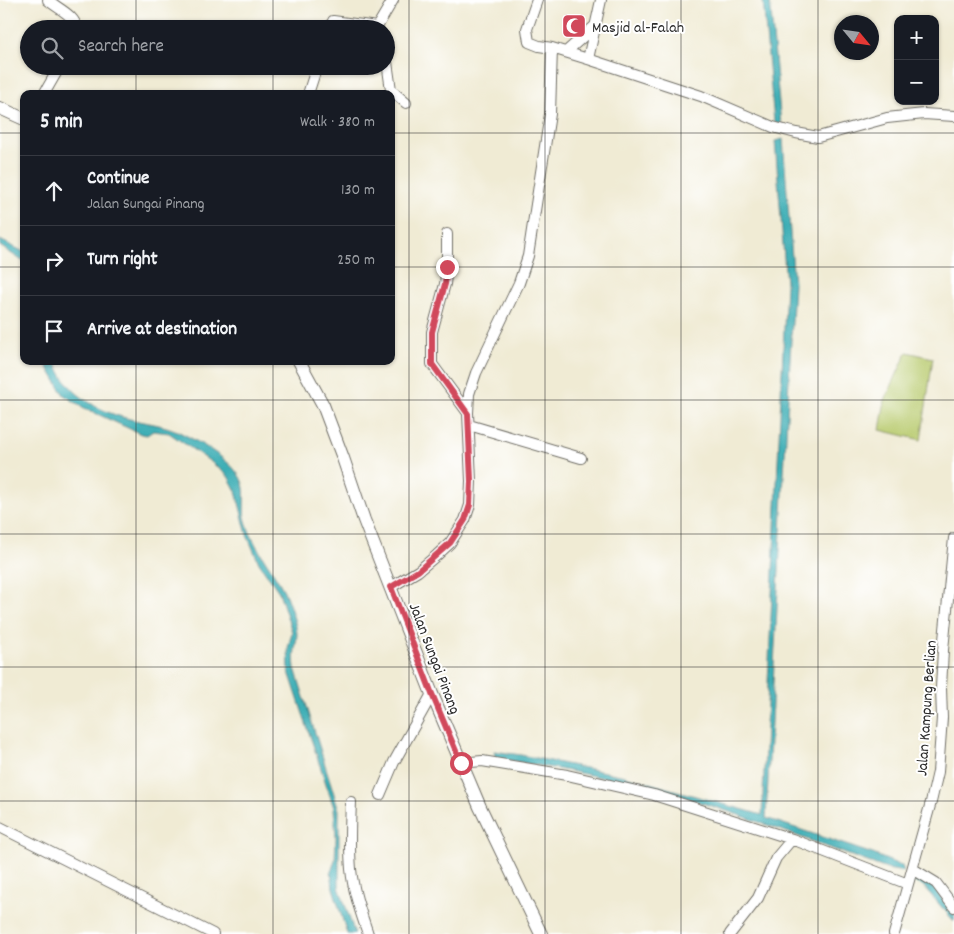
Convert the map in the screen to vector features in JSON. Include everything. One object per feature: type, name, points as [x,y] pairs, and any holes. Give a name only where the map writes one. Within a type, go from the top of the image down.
[{"type":"street","points":[[48,0],[74,20]]},
{"type":"street","points":[[382,20],[393,0]]},
{"type":"street","points":[[537,0],[527,29],[530,42],[701,96],[773,127],[818,137],[887,118],[924,114],[954,116]]},
{"type":"street","points":[[588,59],[601,0]]},
{"type":"street","points":[[566,52],[596,25]]},
{"type":"street","points":[[391,587],[418,571],[450,543],[465,520],[470,505],[471,481],[468,414],[472,384],[519,283],[528,256],[550,114],[552,48]]},
{"type":"street","points":[[46,90],[55,75]]},
{"type":"street","points":[[309,90],[314,75]]},
{"type":"street","points":[[389,75],[391,90]]},
{"type":"street","points":[[395,93],[406,103]]},
{"type":"street","points":[[0,108],[20,116]]},
{"type":"street","points":[[447,234],[445,284],[432,332],[432,364],[468,414]]},
{"type":"street","name":"Jalan Sungai Pinang","points":[[301,365],[323,405],[364,520],[461,763],[541,934]]},
{"type":"street","points":[[469,426],[581,458]]},
{"type":"street","name":"Jalan Kampung Berlian","points":[[894,934],[932,802],[938,772],[942,718],[943,650],[954,538]]},
{"type":"street","points":[[380,795],[394,762],[432,694]]},
{"type":"street","points":[[461,763],[482,761],[567,775],[654,795],[792,840],[908,884]]},
{"type":"street","points":[[351,802],[349,841],[351,870],[368,934]]},
{"type":"street","points":[[0,827],[213,934]]},
{"type":"street","points":[[730,934],[758,898],[776,858],[792,840]]},
{"type":"street","points":[[912,869],[936,883],[954,907]]},
{"type":"green space","points":[[907,352],[933,358],[921,440],[880,430],[885,400]]},
{"type":"water","points":[[763,0],[770,0],[781,125],[774,122]]},
{"type":"water","points":[[783,139],[794,284],[766,818],[873,854],[902,866],[904,872],[887,869],[752,819],[669,793],[604,778],[495,758],[494,751],[625,776],[762,815],[786,284],[775,141]]},
{"type":"water","points":[[0,240],[20,250],[20,259],[0,246]]},
{"type":"water","points":[[46,365],[58,365],[72,389],[99,408],[119,416],[162,426],[182,433],[207,447],[230,464],[240,476],[244,488],[244,510],[248,527],[284,591],[296,625],[295,668],[339,810],[339,887],[355,934],[347,934],[333,888],[331,872],[335,860],[336,837],[334,808],[289,672],[288,648],[292,632],[279,592],[259,563],[247,535],[236,491],[228,476],[169,433],[153,431],[147,435],[141,434],[84,408],[64,395]]},
{"type":"water","points":[[923,881],[929,882],[954,914],[954,921],[924,887]]},
{"type":"waterway","points":[[916,878],[923,881]]},
{"type":"place","name":"Masjid al-Falah","points":[[574,26]]},
{"type":"route","points":[[447,267],[445,284],[432,332],[432,364],[468,414],[471,481],[470,505],[465,520],[450,543],[418,571],[391,587],[461,763]]}]
